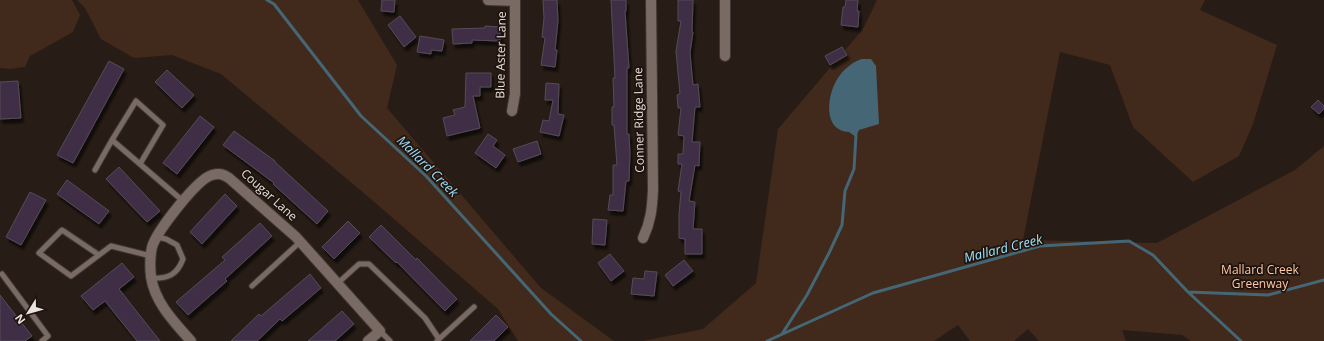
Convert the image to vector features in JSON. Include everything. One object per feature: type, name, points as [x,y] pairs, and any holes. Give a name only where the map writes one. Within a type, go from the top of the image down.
[{"type":"street","points":[[488,0],[515,0]]},
{"type":"street","name":"Blue Aster Lane","points":[[512,111],[515,94],[515,0]]},
{"type":"street","name":"Conner Ridge Lane","points":[[643,238],[648,228],[652,213],[653,190],[651,0]]},
{"type":"street","points":[[725,0],[725,56]]},
{"type":"street","name":"Cougar Lane","points":[[191,341],[167,314],[156,294],[151,278],[152,246],[161,230],[183,201],[203,179],[220,173],[229,178],[278,220],[338,283],[380,331]]},
{"type":"street","points":[[368,341],[380,331]]},
{"type":"lane","points":[[94,170],[136,101],[163,125],[140,164]]},
{"type":"lane","points":[[112,140],[183,201]]},
{"type":"lane","points":[[99,255],[62,230],[39,253],[71,276],[99,255],[111,246],[151,256]]},
{"type":"lane","points":[[151,278],[161,278],[172,275],[180,268],[183,259],[177,244],[157,237]]},
{"type":"lane","points":[[252,286],[300,242]]},
{"type":"lane","points":[[338,283],[359,264],[369,264],[425,318],[438,340],[474,307]]},
{"type":"lane","points":[[2,274],[48,336],[42,341]]},
{"type":"lane","points":[[380,331],[390,341]]},
{"type":"green space","points":[[0,0],[72,0],[80,15],[73,32],[30,56],[25,67],[9,69],[0,68]]},
{"type":"green space","points":[[77,0],[358,0],[397,65],[387,108],[541,288],[614,341],[518,341],[498,309],[365,194],[221,74],[172,55],[134,58],[101,39],[85,8]]},
{"type":"green space","name":"Mallard Creek Greenway","points":[[877,0],[1205,0],[1200,10],[1277,45],[1253,124],[1239,156],[1193,182],[1133,127],[1110,65],[1060,52],[1023,240],[1157,243],[1295,170],[1324,146],[1324,341],[1191,341],[1182,335],[1122,330],[1126,341],[1039,341],[1028,329],[1014,341],[970,341],[958,325],[934,341],[643,341],[703,329],[756,283],[778,129],[863,29]]},
{"type":"water","points":[[862,59],[871,59],[876,66],[879,124],[859,130],[856,137],[849,132],[840,130],[834,125],[829,111],[831,93],[840,75],[851,64]]},
{"type":"building","points":[[382,0],[395,0],[394,12],[381,11]]},
{"type":"building","points":[[543,0],[557,0],[558,21],[555,67],[541,65],[545,38],[542,37],[544,18]]},
{"type":"building","points":[[611,0],[626,0],[625,11],[629,68],[627,68],[627,134],[629,134],[630,153],[629,181],[626,181],[623,211],[608,210],[610,195],[613,195],[613,165],[617,165],[614,125],[612,125],[612,107],[614,107],[613,78],[615,78]]},
{"type":"building","points":[[678,0],[693,0],[693,32],[690,53],[693,85],[698,84],[700,107],[695,107],[692,142],[700,142],[699,166],[695,165],[689,201],[695,202],[693,229],[702,229],[702,254],[685,254],[685,239],[679,238],[681,192],[678,191],[682,164],[678,164],[678,154],[683,154],[684,136],[678,135],[681,108],[678,108],[677,95],[680,94],[676,51],[681,21],[678,21]]},
{"type":"building","points":[[846,0],[858,0],[858,27],[841,25],[843,7],[845,7]]},
{"type":"building","points":[[400,16],[416,37],[404,47],[388,25]]},
{"type":"building","points":[[485,26],[500,27],[500,41],[472,40],[472,43],[453,44],[452,29],[485,28]]},
{"type":"building","points":[[420,36],[444,40],[442,51],[431,50],[431,54],[417,52]]},
{"type":"building","points":[[842,47],[847,55],[830,65],[825,56]]},
{"type":"building","points":[[109,61],[124,69],[73,163],[57,155]]},
{"type":"building","points":[[167,70],[194,95],[182,108],[155,82]]},
{"type":"building","points":[[466,73],[491,73],[491,87],[480,87],[480,96],[473,96],[480,128],[447,136],[443,118],[455,115],[453,110],[465,107]]},
{"type":"building","points":[[18,81],[21,118],[0,119],[0,82]]},
{"type":"building","points":[[546,83],[559,84],[558,114],[564,115],[559,136],[540,132],[543,120],[549,121],[553,100],[545,100]]},
{"type":"building","points":[[1318,100],[1324,106],[1324,109],[1319,114],[1311,107]]},
{"type":"building","points":[[200,116],[214,127],[177,174],[163,163]]},
{"type":"building","points":[[234,131],[275,161],[328,211],[317,224],[273,184],[274,183],[223,145]]},
{"type":"building","points":[[488,134],[497,140],[493,146],[505,155],[496,168],[475,153]]},
{"type":"building","points":[[537,141],[541,154],[518,162],[513,149]]},
{"type":"building","points":[[119,167],[160,211],[147,222],[106,179]]},
{"type":"building","points":[[67,180],[109,211],[99,224],[57,194]]},
{"type":"building","points":[[30,192],[46,200],[21,245],[6,237]]},
{"type":"building","points":[[225,194],[237,206],[202,244],[190,232]]},
{"type":"building","points":[[593,219],[607,220],[605,245],[592,244]]},
{"type":"building","points":[[348,221],[360,233],[334,259],[322,247]]},
{"type":"building","points":[[260,223],[272,236],[225,279],[227,281],[188,315],[176,302],[225,260],[222,257]]},
{"type":"building","points":[[381,225],[416,260],[417,258],[457,299],[445,311],[397,262],[396,263],[369,237]]},
{"type":"building","points":[[610,254],[624,271],[611,281],[598,263]]},
{"type":"building","points":[[684,260],[693,271],[673,286],[665,275]]},
{"type":"building","points":[[122,263],[134,277],[119,289],[160,341],[137,341],[105,301],[93,310],[81,296]]},
{"type":"building","points":[[645,271],[657,272],[654,296],[631,294],[633,278],[644,279]]},
{"type":"building","points":[[310,274],[321,288],[282,321],[280,319],[257,341],[231,341],[259,314],[261,316]]},
{"type":"building","points":[[0,295],[32,336],[25,341],[0,341]]},
{"type":"building","points":[[342,311],[354,324],[335,341],[308,341]]},
{"type":"building","points":[[496,315],[508,327],[494,341],[470,341]]},
{"type":"waterway","name":"Mallard Creek","points":[[267,0],[274,4],[361,116],[426,176],[551,314],[581,341]]},
{"type":"waterway","points":[[782,334],[807,295],[842,225],[845,191],[854,169],[856,135]]},
{"type":"waterway","name":"Mallard Creek","points":[[767,341],[873,293],[1040,246],[1129,241],[1153,255],[1188,292],[1241,341]]},
{"type":"waterway","points":[[1188,292],[1268,295],[1324,280]]}]
